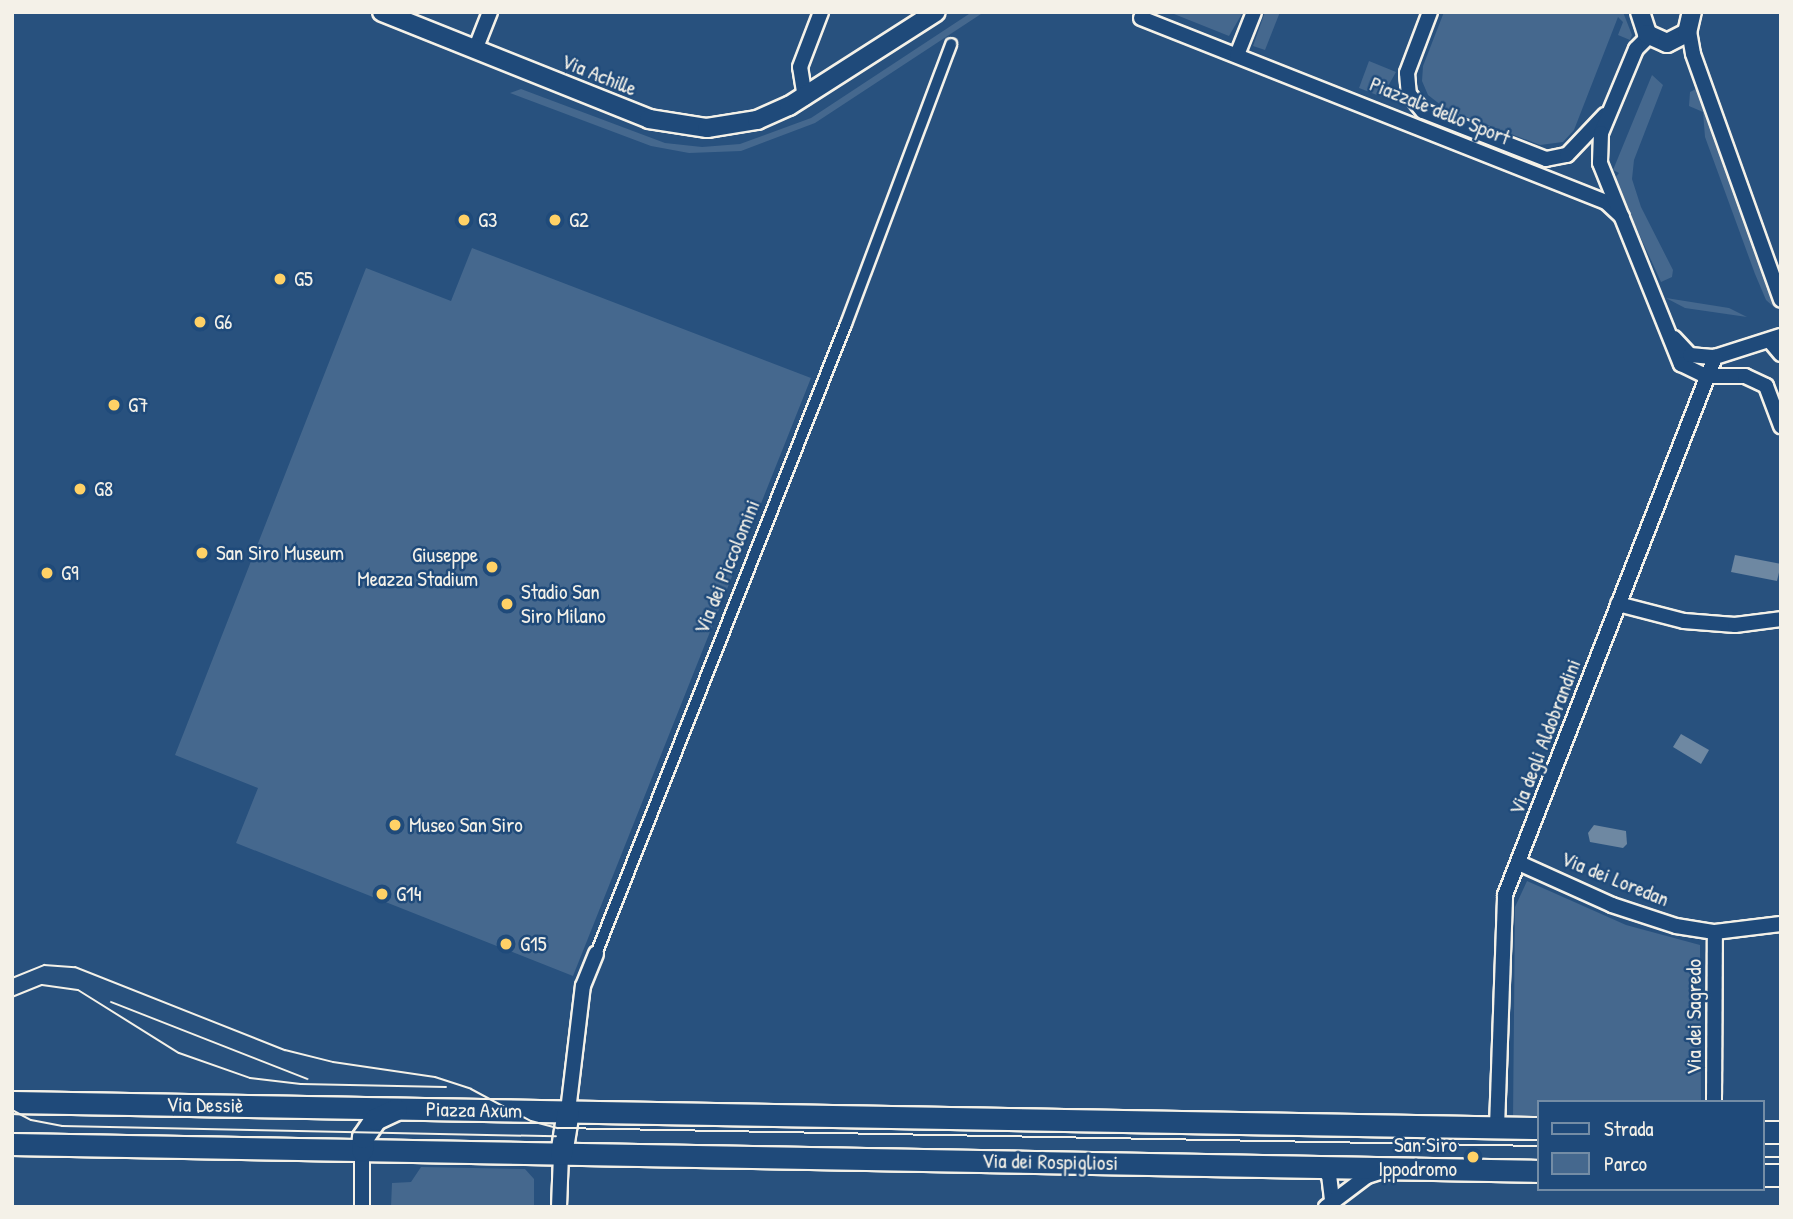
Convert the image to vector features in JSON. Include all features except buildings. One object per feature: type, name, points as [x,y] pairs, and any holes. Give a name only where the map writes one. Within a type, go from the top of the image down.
[{"type":"main road","name":"Via Dessiè","points":[[12,1102],[398,1108]]},
{"type":"main road","name":"Piazza Axum","points":[[561,1154],[362,1150],[363,1136],[375,1119],[398,1108],[568,1111]]},
{"type":"main road","name":"Via dei Rospigliosi","points":[[568,1111],[1538,1128]]},
{"type":"main road","points":[[561,1154],[568,1111]]},
{"type":"main road","name":"Via Dessiè","points":[[12,1144],[362,1150]]},
{"type":"main road","name":"Via dei Rospigliosi","points":[[561,1154],[1538,1171]]},
{"type":"street","name":"Via Achille","points":[[382,12],[649,119],[677,125],[740,124],[804,98]]},
{"type":"street","points":[[475,50],[490,12]]},
{"type":"street","points":[[821,12],[800,67],[804,98],[936,12]]},
{"type":"street","points":[[1237,55],[1254,12]]},
{"type":"street","name":"Piazzale dello Sport","points":[[1430,12],[1407,73],[1409,94],[1423,111],[1546,159],[1567,155],[1611,109]]},
{"type":"street","points":[[1637,14],[1649,36],[1670,43],[1693,18]]},
{"type":"street","name":"Piazzale dello Sport","points":[[1141,18],[1606,202],[1622,217]]},
{"type":"street","points":[[1693,18],[1693,54],[1781,300]]},
{"type":"street","name":"Piazzale dello Sport","points":[[1649,36],[1636,49],[1611,109],[1598,153],[1673,337],[1681,364],[1706,376]]},
{"type":"street","name":"Via dei Piccolomini","points":[[568,1111],[583,986],[846,324],[951,44]]},
{"type":"street","points":[[1673,337],[1690,355],[1715,357],[1776,338],[1781,354]]},
{"type":"street","points":[[1715,357],[1706,376],[1745,376],[1766,386],[1781,426]]},
{"type":"street","name":"Via degli Aldobrandini","points":[[1497,1128],[1502,908],[1706,376]]},
{"type":"street","points":[[1618,604],[1684,621],[1735,625],[1781,619]]},
{"type":"street","name":"Via dei Loredan","points":[[1519,863],[1641,915],[1715,932],[1781,924]]},
{"type":"street","name":"Via dei Sagredo","points":[[1714,1100],[1715,932]]},
{"type":"street","name":"Piazza Axum","points":[[362,1150],[362,1207]]},
{"type":"street","points":[[559,1207],[561,1154]]},
{"type":"street","points":[[1319,1167],[1329,1175],[1329,1204]]},
{"type":"street","points":[[1329,1204],[1367,1176],[1391,1168]]},
{"type":"green space","points":[[972,12],[984,12],[815,123],[741,151],[689,153],[651,146],[510,93],[521,89],[665,143],[702,147],[740,144],[811,118]]},
{"type":"green space","points":[[1169,12],[1243,12],[1229,36]]},
{"type":"green space","points":[[1265,12],[1280,12],[1265,50],[1253,46]]},
{"type":"green space","points":[[1444,12],[1623,12],[1632,35],[1630,40],[1618,35],[1623,22],[1618,17],[1574,130],[1563,142],[1540,145],[1446,109],[1428,95],[1422,81],[1423,66]]},
{"type":"green space","points":[[1369,61],[1396,72],[1382,97],[1359,88]]},
{"type":"green space","points":[[1652,75],[1663,85],[1634,160],[1632,179],[1641,207],[1673,270],[1672,277],[1661,282],[1614,179],[1619,173],[1613,170]]},
{"type":"green space","points":[[1696,89],[1776,309],[1766,300],[1755,274],[1705,137],[1703,112],[1689,106],[1690,92]]},
{"type":"green space","name":"Giuseppe Meazza Stadium","points":[[472,248],[811,378],[573,976],[236,843],[258,788],[175,755],[366,268],[451,301]]},
{"type":"green space","points":[[1666,298],[1729,308],[1747,317],[1685,308]]},
{"type":"green space","points":[[1527,881],[1626,925],[1700,945],[1701,1100],[1538,1100],[1538,1120],[1513,1120],[1515,907]]},
{"type":"green space","points":[[421,1167],[525,1169],[534,1179],[534,1207],[391,1207],[392,1183],[411,1182]]},
{"type":"shaded area","points":[[1735,555],[1781,564],[1777,581],[1731,572]]},
{"type":"shaded area","points":[[1681,734],[1709,750],[1701,764],[1673,747]]},
{"type":"shaded area","points":[[1594,825],[1626,831],[1627,844],[1623,848],[1590,842],[1588,833]]},
{"type":"tram line","points":[[12,978],[44,965],[75,967],[285,1050],[333,1062],[435,1077],[471,1089],[531,1121],[558,1128],[1538,1146]]},
{"type":"tram line","points":[[12,997],[42,985],[78,990],[179,1053],[250,1078],[301,1084],[446,1087]]},
{"type":"tram line","points":[[111,1002],[307,1079]]},
{"type":"tram line","points":[[12,1110],[31,1120],[62,1126],[556,1136]]},
{"type":"tram line","points":[[1765,1157],[1781,1157]]},
{"type":"place","name":"G3","points":[[464,220]]},
{"type":"place","name":"G2","points":[[555,220]]},
{"type":"place","name":"G5","points":[[280,279]]},
{"type":"place","name":"G6","points":[[200,322]]},
{"type":"place","name":"G7","points":[[114,405]]},
{"type":"place","name":"G8","points":[[80,489]]},
{"type":"place","name":"San Siro Museum","points":[[202,553]]},
{"type":"place","name":"Giuseppe Meazza Stadium","points":[[492,567]]},
{"type":"place","name":"G9","points":[[47,573]]},
{"type":"place","name":"Stadio San Siro Milano","points":[[507,604]]},
{"type":"place","name":"Museo San Siro","points":[[395,825]]},
{"type":"place","name":"G14","points":[[382,894]]},
{"type":"place","name":"G15","points":[[506,944]]},
{"type":"place","name":"San Siro Ippodromo","points":[[1473,1157]]}]
